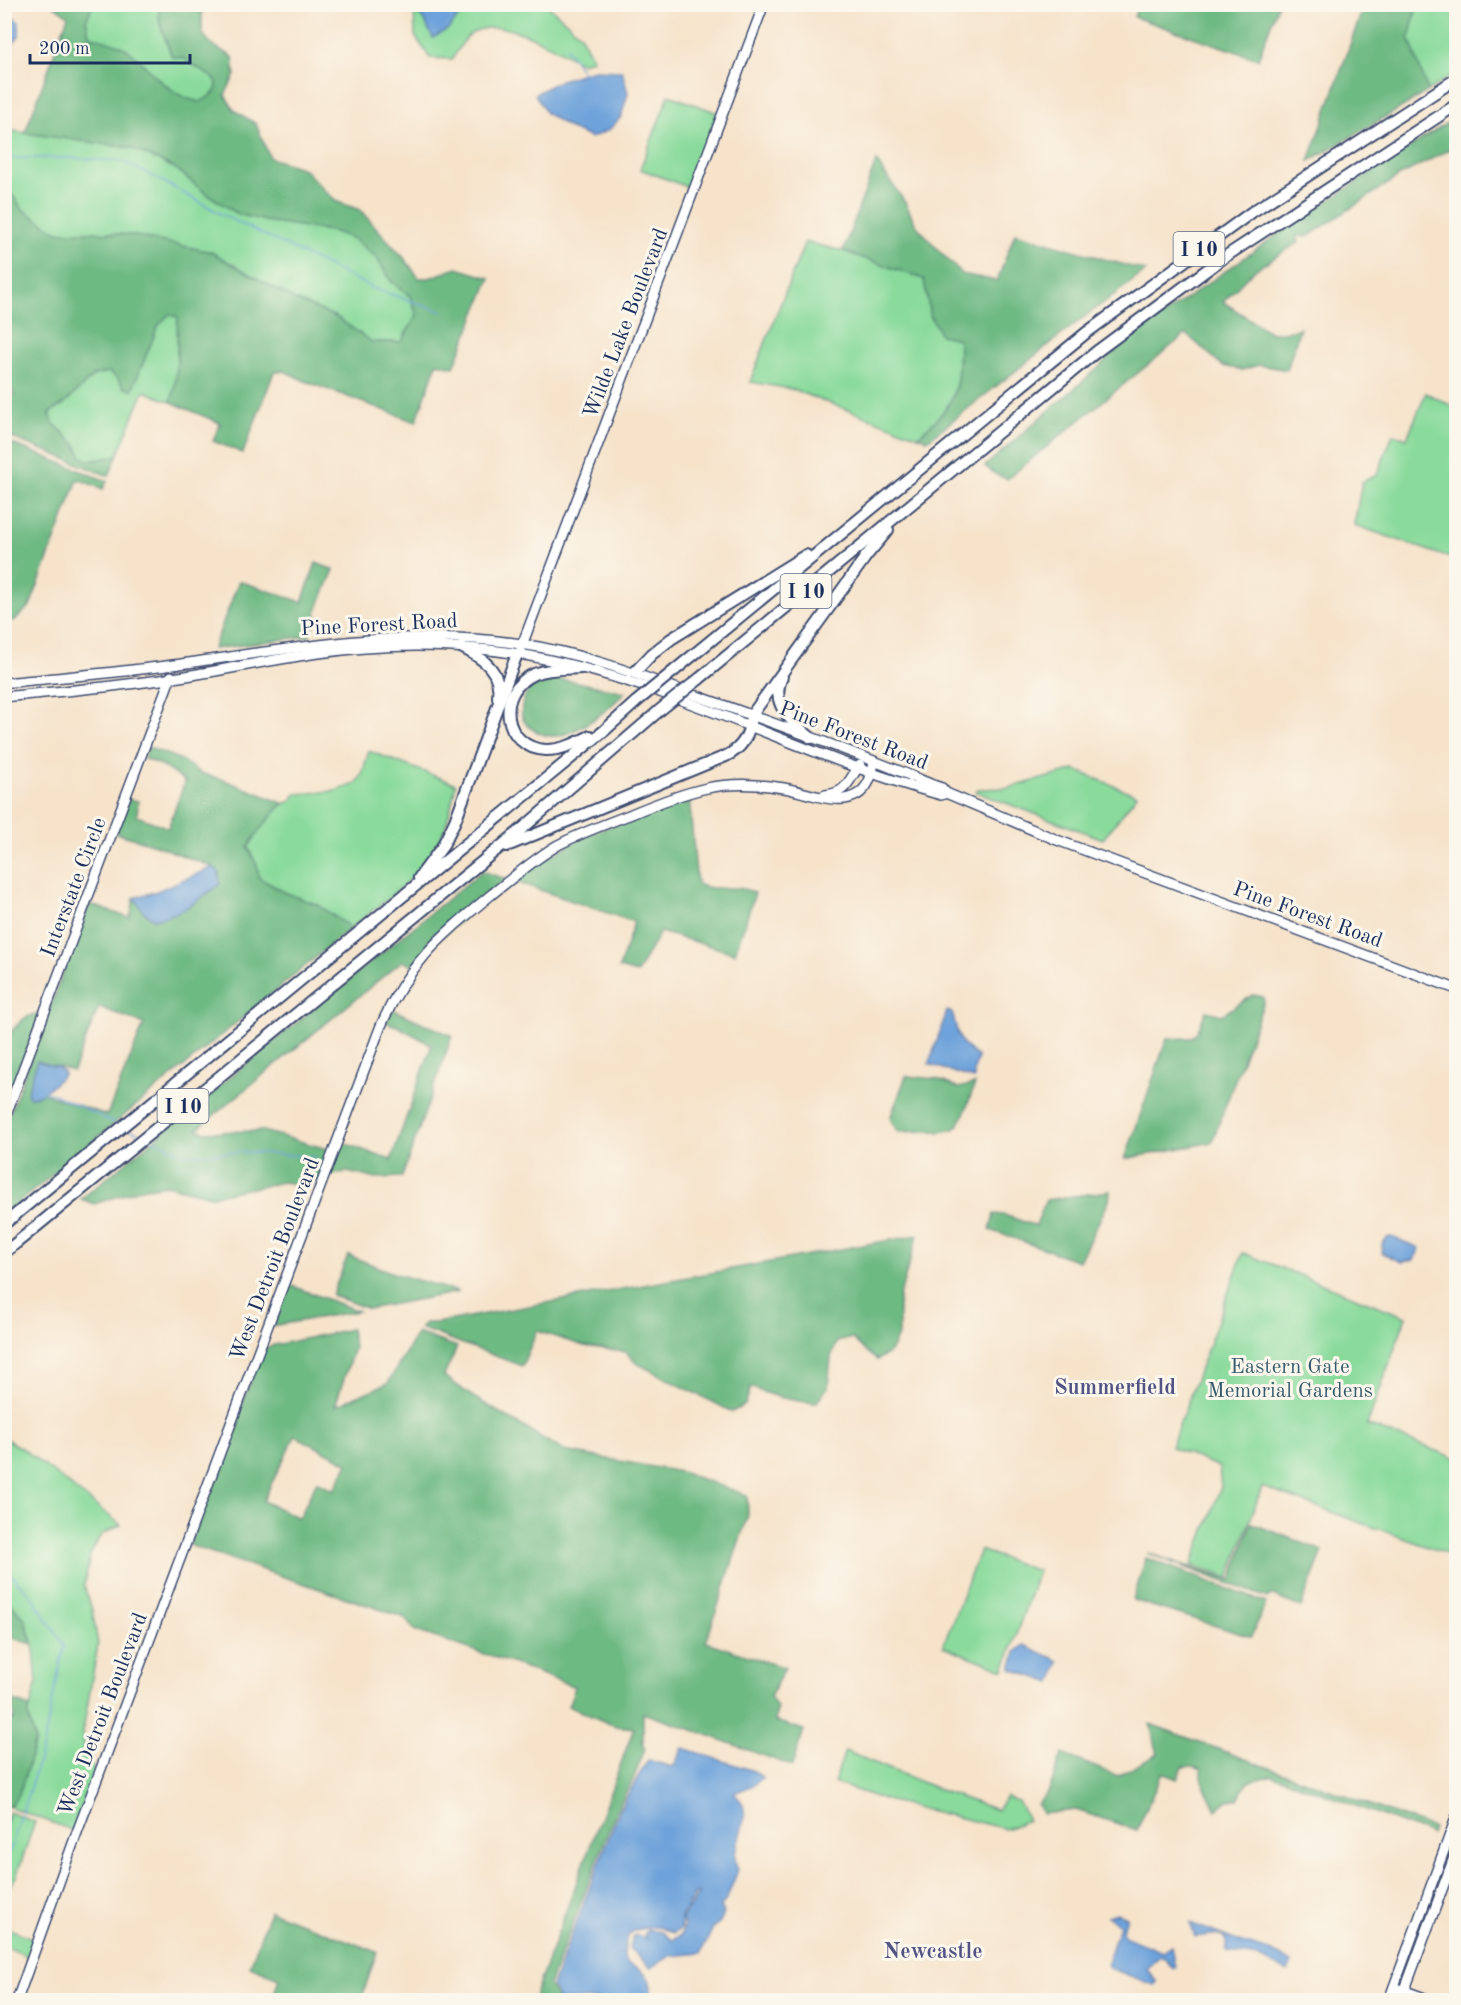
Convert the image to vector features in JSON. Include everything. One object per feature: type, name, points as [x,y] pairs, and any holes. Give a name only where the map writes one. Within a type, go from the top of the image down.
[{"type":"highway","name":"I 10","points":[[4,1224],[1086,333],[1252,212],[1456,79]]},
{"type":"highway","name":"I 10","points":[[4,1253],[488,856],[660,710],[1096,352],[1190,281],[1456,105]]},
{"type":"highway","points":[[488,856],[505,846],[731,753],[742,744],[751,721],[790,661],[867,555],[913,503]]},
{"type":"highway","points":[[635,672],[671,639],[832,540]]},
{"type":"highway","points":[[461,648],[482,658],[494,672],[499,690],[495,713]]},
{"type":"highway","points":[[409,891],[442,847],[451,830],[517,654]]},
{"type":"highway","points":[[790,661],[779,683],[778,693],[781,707],[791,722],[811,738]]},
{"type":"highway","points":[[580,668],[548,670],[533,674],[521,682],[512,694],[509,704],[508,715],[511,725],[524,742],[544,750],[571,746],[605,730]]},
{"type":"main road","name":"Wilde Lake Boulevard","points":[[517,654],[523,644],[764,4]]},
{"type":"main road","name":"Pine Forest Road","points":[[4,683],[172,665],[289,647],[371,639],[412,636],[458,637],[523,644],[591,659],[635,672],[872,773],[941,795],[946,793]]},
{"type":"main road","name":"Pine Forest Road","points":[[4,697],[170,679],[314,654],[425,646],[517,654],[580,668],[811,738],[942,788],[946,793],[1057,840],[1456,989]]},
{"type":"main road","name":"Interstate Circle","points":[[4,1120],[170,679],[172,665]]},
{"type":"main road","points":[[839,760],[846,767],[849,780]]},
{"type":"main road","points":[[818,796],[840,792],[857,767],[870,760]]},
{"type":"main road","name":"West Detroit Boulevard","points":[[16,2001],[76,1835],[377,1036],[390,1005],[405,980],[434,944],[463,918],[530,864],[576,836],[666,800],[708,788],[741,785],[772,786],[825,799],[835,800],[853,796],[868,784],[872,773],[870,760]]},
{"type":"main road","points":[[1389,2001],[1456,1818]]},
{"type":"main road","points":[[1403,1996],[1456,1852]]},
{"type":"main road","points":[[1403,1996],[1402,1983],[1436,1888],[1434,1880]]},
{"type":"main road","points":[[1394,1987],[1403,1996],[1430,2001]]},
{"type":"main road","points":[[1394,1987],[1396,2001]]},
{"type":"green space","points":[[497,4],[547,5],[580,34],[593,59],[582,63],[526,34],[495,28],[481,29],[468,36],[452,59],[430,58],[415,36],[414,8],[425,22],[448,29],[466,8],[492,7]]},
{"type":"green space","points":[[1138,4],[1278,5],[1258,59],[1134,17]]},
{"type":"green space","points":[[53,5],[93,5],[86,20],[89,35],[124,47],[169,88],[200,102],[215,91],[216,80],[183,58],[172,57],[160,24],[158,5],[202,5],[202,33],[212,45],[233,57],[235,75],[225,95],[234,110],[256,124],[270,158],[304,169],[338,202],[360,210],[419,278],[429,278],[457,268],[490,278],[454,367],[437,363],[416,422],[305,381],[282,370],[274,372],[243,453],[213,441],[220,423],[171,402],[177,370],[178,317],[169,314],[158,326],[132,390],[125,388],[109,372],[94,375],[65,403],[49,413],[52,422],[76,445],[81,456],[89,461],[117,456],[109,476],[5,435],[5,397],[14,395],[4,377],[5,185],[23,210],[57,232],[131,235],[211,252],[295,300],[336,317],[372,342],[401,342],[417,315],[410,296],[391,281],[377,258],[352,238],[332,231],[266,221],[238,214],[204,192],[175,168],[131,148],[25,133],[68,16]]},
{"type":"green space","points":[[93,5],[158,5],[160,24],[172,57],[183,58],[216,80],[215,91],[200,103],[180,96],[156,79],[127,49],[89,35],[86,20]]},
{"type":"green space","points":[[1364,5],[1417,5],[1409,38],[1428,91],[1309,161]]},
{"type":"green space","points":[[1417,5],[1456,5],[1456,72],[1428,91],[1409,38]]},
{"type":"green space","points":[[669,95],[718,113],[690,188],[640,169]]},
{"type":"green space","points":[[1456,117],[1456,146],[1401,175],[1307,237],[1297,236],[1299,242],[1253,271],[1223,302],[1271,333],[1300,328],[1287,370],[1259,365],[1242,370],[1223,366],[1186,334],[1007,479],[995,474],[985,466],[1099,367],[1119,346],[1288,227]]},
{"type":"green space","points":[[12,131],[131,148],[175,168],[204,192],[238,214],[266,221],[332,231],[352,238],[377,258],[391,281],[410,296],[417,315],[401,342],[372,342],[336,317],[295,300],[211,252],[131,235],[57,232],[23,210],[5,185],[4,145]]},
{"type":"green space","points":[[876,161],[906,204],[916,225],[962,274],[997,281],[1015,233],[1146,271],[928,440],[918,436],[941,414],[953,395],[958,373],[959,339],[941,335],[930,315],[924,279],[843,251]]},
{"type":"green space","points":[[805,242],[843,251],[924,279],[930,315],[941,335],[959,339],[958,373],[953,395],[941,414],[918,436],[791,389],[750,382]]},
{"type":"green space","points":[[169,314],[178,317],[177,370],[171,402],[144,391],[117,456],[89,461],[81,456],[76,445],[52,422],[49,413],[65,403],[94,375],[109,372],[125,388],[138,375],[158,326]]},
{"type":"green space","points":[[1426,393],[1456,408],[1456,560],[1354,525],[1362,482],[1377,475],[1393,434],[1407,438]]},
{"type":"green space","points":[[5,441],[107,481],[103,489],[78,479],[30,606],[15,620],[5,622],[5,608],[10,604],[4,599]]},
{"type":"green space","points":[[316,563],[334,570],[316,612],[309,636],[213,649],[239,581],[302,602]]},
{"type":"green space","points":[[554,679],[625,692],[601,714],[581,727],[571,732],[551,736],[533,730],[526,724],[522,716],[522,707],[524,697],[532,685]]},
{"type":"green space","points":[[148,747],[181,760],[200,773],[283,803],[248,847],[257,866],[259,878],[286,893],[318,905],[351,928],[5,1214],[4,1129],[89,904],[130,918],[134,898],[144,912],[153,919],[181,911],[220,884],[218,871],[213,867],[116,833],[129,799],[138,801],[137,816],[168,828],[185,781],[159,764],[144,759]],"holes":[[[99,1007],[144,1024],[107,1115],[42,1093],[31,1097],[37,1061],[73,1071]]]},
{"type":"green space","points":[[369,751],[456,784],[444,831],[424,864],[402,887],[351,928],[318,905],[286,893],[259,878],[257,866],[248,847],[273,814],[291,801],[296,794],[335,791],[356,784],[362,774]]},
{"type":"green space","points":[[1075,770],[1137,795],[1103,839],[976,792],[978,789],[1008,788]]},
{"type":"green space","points":[[689,796],[697,884],[711,888],[748,890],[755,893],[735,953],[660,932],[637,973],[619,968],[634,922],[513,881],[541,861],[585,836]]},
{"type":"green space","points":[[482,871],[506,879],[411,965],[402,961],[197,1129],[205,1132],[263,1131],[331,1150],[320,1180],[307,1186],[284,1182],[211,1196],[166,1185],[140,1189],[94,1204],[81,1199]]},
{"type":"green space","points":[[1253,995],[1263,997],[1264,1002],[1212,1142],[1125,1159],[1167,1038],[1191,1037],[1197,1032],[1206,1011],[1222,1015]]},
{"type":"green space","points":[[392,1009],[452,1036],[402,1177],[373,1178],[347,1172],[328,1176],[341,1142],[391,1160],[432,1045],[386,1022]]},
{"type":"green space","points":[[35,1014],[41,1014],[5,1111],[5,1037],[21,1021]]},
{"type":"green space","points":[[906,1076],[937,1079],[958,1088],[975,1084],[963,1117],[955,1129],[940,1132],[898,1132],[891,1121],[891,1116]]},
{"type":"green space","points":[[1110,1191],[1109,1201],[1079,1261],[990,1230],[994,1214],[1036,1226],[1046,1200]]},
{"type":"green space","points":[[918,1235],[899,1297],[899,1334],[890,1352],[877,1360],[853,1339],[838,1340],[831,1357],[828,1387],[816,1403],[782,1398],[751,1387],[745,1405],[732,1412],[636,1363],[626,1352],[584,1346],[537,1331],[522,1366],[420,1328],[425,1323],[436,1323]]},
{"type":"green space","name":"Eastern Gate Memorial Gardens","points":[[1243,1253],[1406,1317],[1367,1425],[1456,1458],[1456,1557],[1262,1487],[1229,1578],[1192,1565],[1221,1487],[1219,1467],[1171,1447]]},
{"type":"green space","points":[[348,1255],[393,1273],[459,1292],[368,1309],[332,1295]]},
{"type":"green space","points":[[287,1284],[358,1311],[271,1326]]},
{"type":"green space","points":[[351,1329],[354,1348],[335,1406],[388,1383],[417,1333],[457,1347],[444,1376],[475,1398],[564,1451],[681,1472],[747,1495],[748,1515],[706,1642],[785,1668],[770,1696],[777,1708],[775,1721],[804,1730],[792,1766],[643,1713],[643,1746],[645,1749],[633,1780],[618,1807],[549,1985],[557,2000],[533,2000],[634,1728],[615,1726],[568,1706],[575,1687],[416,1631],[403,1617],[189,1545],[262,1351],[270,1346]],"holes":[[[295,1436],[348,1463],[334,1490],[317,1481],[299,1518],[263,1501]]]},
{"type":"green space","points":[[4,1438],[23,1449],[121,1525],[101,1535],[90,1555],[84,1585],[92,1610],[98,1644],[83,1731],[85,1755],[96,1773],[74,1831],[10,1807],[19,1794],[35,1741],[28,1715],[37,1682],[34,1650],[25,1619],[5,1598]]},
{"type":"green space","points":[[1251,1523],[1323,1551],[1301,1607],[1270,1595],[1268,1598],[1147,1553],[1229,1580],[1232,1579]]},
{"type":"green space","points":[[980,1550],[1038,1571],[1004,1670],[943,1646]]},
{"type":"green space","points":[[1146,1558],[1266,1603],[1251,1637],[1133,1600]]},
{"type":"green space","points":[[5,1598],[25,1619],[32,1644],[5,1636]]},
{"type":"green space","points":[[11,1700],[30,1707],[28,1715],[35,1741],[19,1794],[10,1807],[5,1805],[4,1716],[14,1720]]},
{"type":"green space","points":[[1150,1724],[1433,1828],[1431,1834],[1273,1775],[1247,1782],[1238,1799],[1228,1800],[1216,1810],[1202,1781],[1202,1769],[1193,1766],[1182,1767],[1177,1779],[1162,1773],[1137,1830],[1076,1810],[1043,1814],[1037,1804],[1048,1793],[1062,1754],[1118,1776],[1158,1754]]},
{"type":"green space","points":[[845,1751],[948,1793],[997,1810],[1006,1797],[1018,1801],[1028,1820],[1006,1829],[886,1800],[834,1783]]},
{"type":"green space","points":[[9,1812],[35,1822],[16,1877],[5,1892],[4,1827]]},
{"type":"green space","points":[[270,1911],[377,1952],[361,2000],[294,2000],[274,1994],[279,1978],[250,1966]]},
{"type":"green space","points":[[4,1927],[35,1939],[29,1958],[5,1948]]},
{"type":"water","points":[[414,4],[497,5],[466,8],[448,29],[433,38],[425,22],[414,8]]},
{"type":"water","points":[[7,12],[19,22],[19,36],[5,53],[5,13]]},
{"type":"water","points":[[594,70],[622,71],[628,93],[621,117],[609,130],[591,138],[571,129],[546,113],[535,94],[561,80]]},
{"type":"water","points":[[213,867],[218,871],[220,884],[189,906],[172,914],[153,919],[144,912],[134,898],[157,891]]},
{"type":"water","points":[[947,1011],[952,1013],[962,1042],[978,1057],[974,1079],[929,1064]]},
{"type":"water","points":[[37,1061],[59,1068],[64,1073],[39,1095],[32,1097],[27,1094]]},
{"type":"water","points":[[1391,1237],[1420,1248],[1414,1260],[1402,1262],[1382,1253],[1382,1244]]},
{"type":"water","points":[[1024,1645],[1059,1661],[1052,1683],[1011,1669],[1016,1652]]},
{"type":"water","points":[[683,1748],[754,1771],[763,1778],[734,1793],[743,1805],[744,1821],[735,1854],[738,1870],[721,1907],[724,1913],[720,1922],[713,1928],[701,1953],[670,1956],[651,1968],[629,1948],[634,1936],[638,1935],[646,1939],[644,1935],[647,1930],[662,1932],[672,1940],[681,1935],[684,1926],[682,1918],[699,1893],[695,1894],[681,1916],[681,1929],[673,1933],[652,1927],[635,1930],[628,1936],[623,1954],[626,1963],[639,1969],[650,1981],[649,2000],[559,2000],[552,1986],[620,1808],[648,1760],[673,1767]]},
{"type":"water","points":[[1116,1913],[1127,1917],[1122,1931],[1124,1936],[1162,1952],[1171,1946],[1175,1967],[1173,1968],[1160,1956],[1148,1967],[1148,1971],[1157,1982],[1154,1985],[1109,1968],[1107,1963],[1120,1925],[1107,1916]]},
{"type":"water","points":[[1190,1923],[1272,1952],[1292,1962],[1288,1972],[1257,1957],[1227,1952],[1223,1936],[1195,1937]]},
{"type":"waterway","points":[[566,47],[584,74]]},
{"type":"waterway","points":[[4,158],[122,161],[219,213],[375,289],[444,312]]},
{"type":"waterway","points":[[4,1084],[14,1086]]},
{"type":"waterway","points":[[42,1092],[53,1094],[117,1124]]},
{"type":"waterway","points":[[127,1128],[142,1135]]},
{"type":"waterway","points":[[152,1139],[185,1154],[246,1152],[316,1157]]},
{"type":"waterway","points":[[4,1567],[34,1599],[64,1646],[42,1750],[11,1848],[4,1855]]},
{"type":"district","name":"Summerfield","points":[[1115,1386]]},
{"type":"district","name":"Newcastle","points":[[933,1950]]}]
